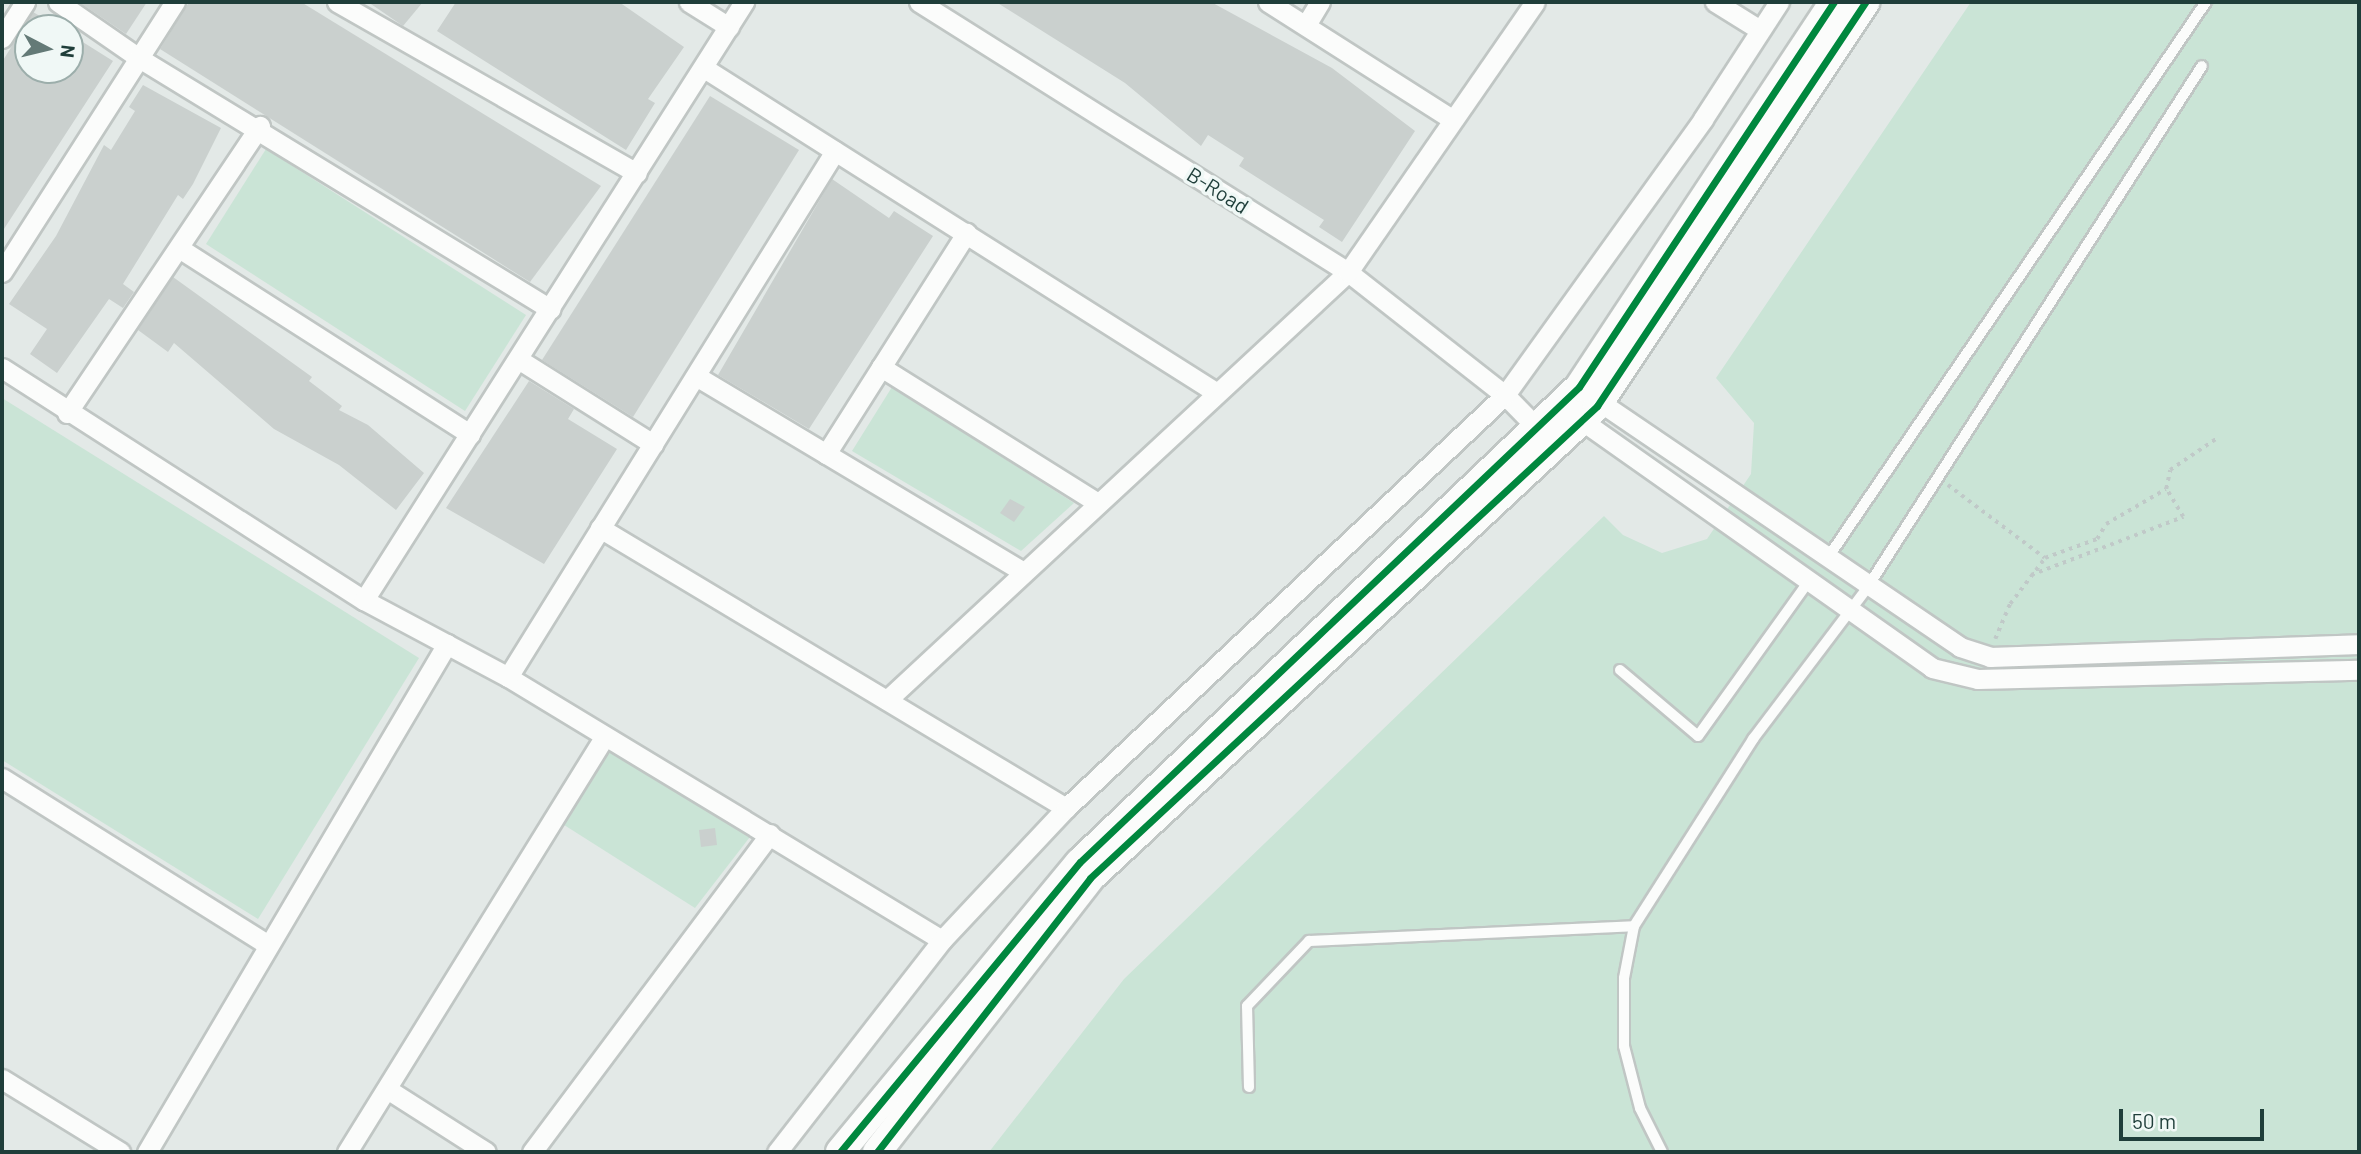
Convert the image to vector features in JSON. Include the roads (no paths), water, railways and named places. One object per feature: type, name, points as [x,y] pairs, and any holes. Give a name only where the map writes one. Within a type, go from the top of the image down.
[{"type":"street","points":[[2,38],[25,2]]},
{"type":"street","points":[[58,2],[139,58],[260,126],[551,309]]},
{"type":"street","points":[[2,272],[175,2]]},
{"type":"street","points":[[689,2],[729,27]]},
{"type":"street","points":[[364,600],[744,2]]},
{"type":"street","name":"B-Road","points":[[919,2],[941,8],[1348,272],[1505,395],[1545,437]]},
{"type":"street","points":[[1268,2],[1450,118]]},
{"type":"street","points":[[1306,25],[1320,2]]},
{"type":"street","points":[[887,700],[1348,272],[1450,118],[1535,2]]},
{"type":"street","points":[[1715,2],[1760,30]]},
{"type":"street","points":[[777,1152],[942,940],[1066,808],[1505,395],[1779,2]]},
{"type":"street","points":[[1580,404],[1834,2]]},
{"type":"street","points":[[877,1152],[1090,878],[1580,404],[1865,2]]},
{"type":"street","points":[[349,5],[637,173]]},
{"type":"street","points":[[704,68],[1217,393]]},
{"type":"street","points":[[67,413],[182,250],[260,126]]},
{"type":"street","points":[[508,677],[835,150]]},
{"type":"street","points":[[826,454],[966,233]]},
{"type":"street","points":[[182,250],[470,434]]},
{"type":"street","points":[[518,359],[653,444]]},
{"type":"street","points":[[881,367],[1098,503]]},
{"type":"street","points":[[2,368],[67,413],[364,600],[508,677],[942,940]]},
{"type":"street","points":[[696,376],[1023,572]]},
{"type":"street","points":[[1580,404],[1826,559],[1931,632],[1990,657],[2359,644]]},
{"type":"street","points":[[1580,404],[1809,581],[1932,668],[1978,679],[2359,670]]},
{"type":"street","points":[[840,1152],[1080,862],[1545,437]]},
{"type":"street","points":[[600,528],[1066,808]]},
{"type":"street","points":[[1809,581],[1826,559]]},
{"type":"street","points":[[148,1152],[447,644]]},
{"type":"street","points":[[347,1152],[604,737]]},
{"type":"street","points":[[2,778],[268,945]]},
{"type":"street","points":[[532,1152],[770,834]]},
{"type":"street","points":[[2,1079],[120,1152]]},
{"type":"street","points":[[387,1089],[486,1152]]},
{"type":"lane","points":[[1826,559],[2206,2]]},
{"type":"lane","points":[[1662,1152],[1640,1108],[1624,1046],[1624,978],[1634,926],[1753,739],[1867,588],[2202,66]]},
{"type":"lane","points":[[1620,670],[1698,736],[1809,581]]},
{"type":"lane","points":[[1249,1087],[1247,1006],[1308,941],[1634,926]]}]
